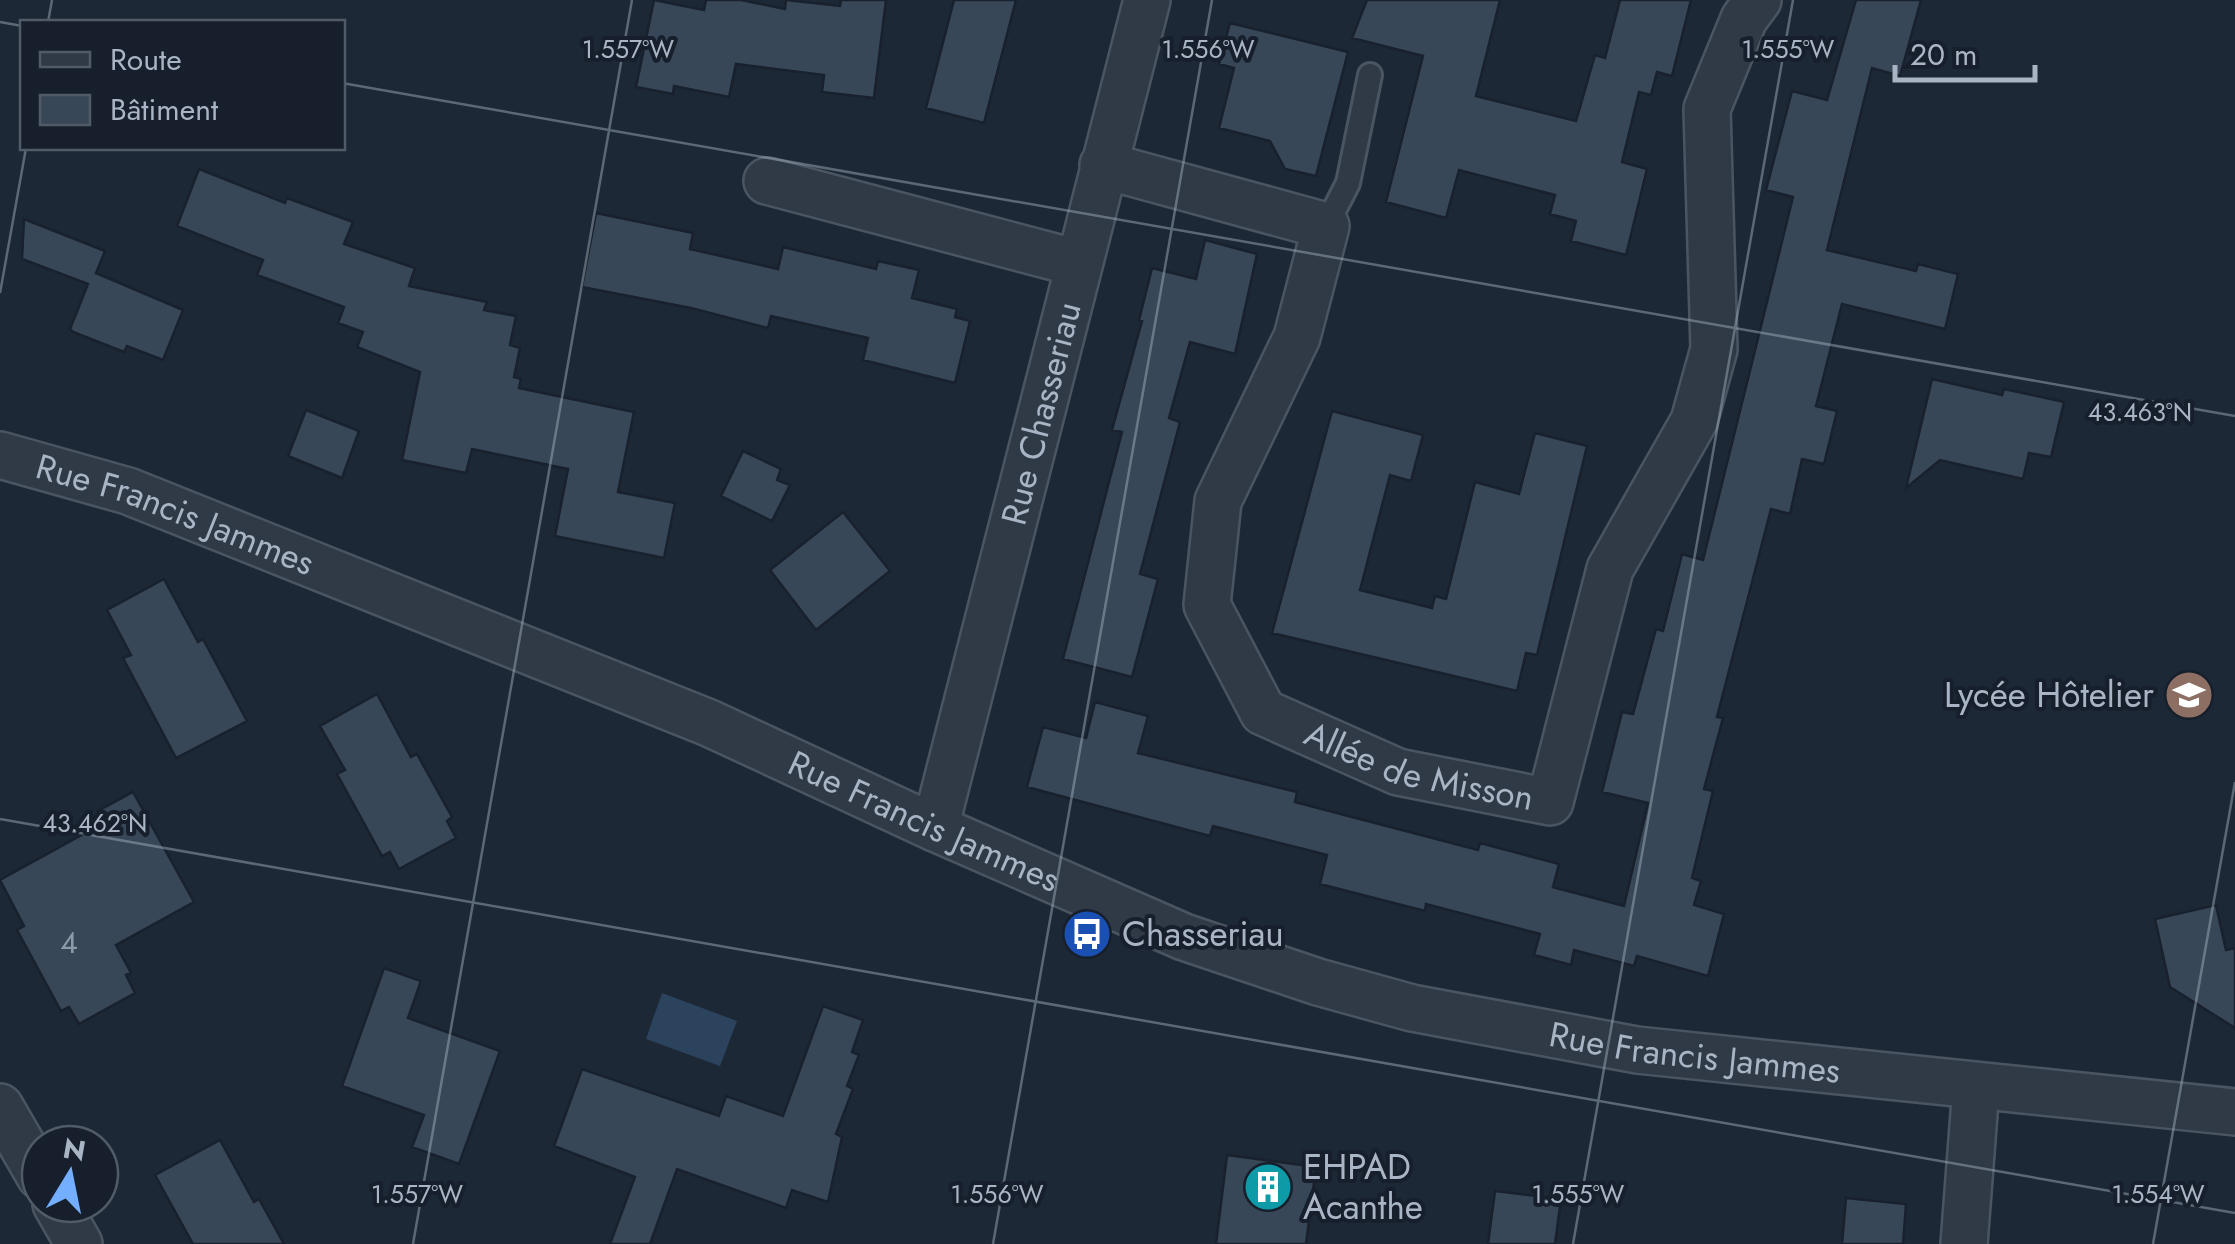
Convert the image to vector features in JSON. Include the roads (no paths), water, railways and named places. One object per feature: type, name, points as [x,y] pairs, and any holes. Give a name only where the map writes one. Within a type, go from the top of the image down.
[{"type":"street","name":"Rue Chasseriau","points":[[934,828],[1147,0]]},
{"type":"street","name":"Allée de Misson","points":[[1326,226],[1297,337],[1218,501],[1206,605],[1262,712],[1398,772],[1550,802],[1610,569],[1694,422],[1714,348],[1706,109],[1744,19],[1758,0]]},
{"type":"street","points":[[1103,165],[1326,226]]},
{"type":"street","points":[[767,181],[1077,262]]},
{"type":"street","name":"Rue Francis Jammes","points":[[0,455],[128,491],[710,723],[934,828],[1184,937],[1318,982],[1412,1008],[1637,1050],[2235,1112]]},
{"type":"street","points":[[1964,1244],[1976,1087]]},
{"type":"street","points":[[0,1108],[20,1142]]},
{"type":"lane","points":[[1326,226],[1348,183],[1370,75]]},
{"type":"water","points":[[662,993],[737,1021],[720,1066],[646,1039]]},
{"type":"place","name":"Lycée Hôtelier","points":[[2189,695]]},
{"type":"place","name":"Chasseriau","points":[[1087,934]]},
{"type":"place","name":"EHPAD Acanthe","points":[[1268,1187]]}]
